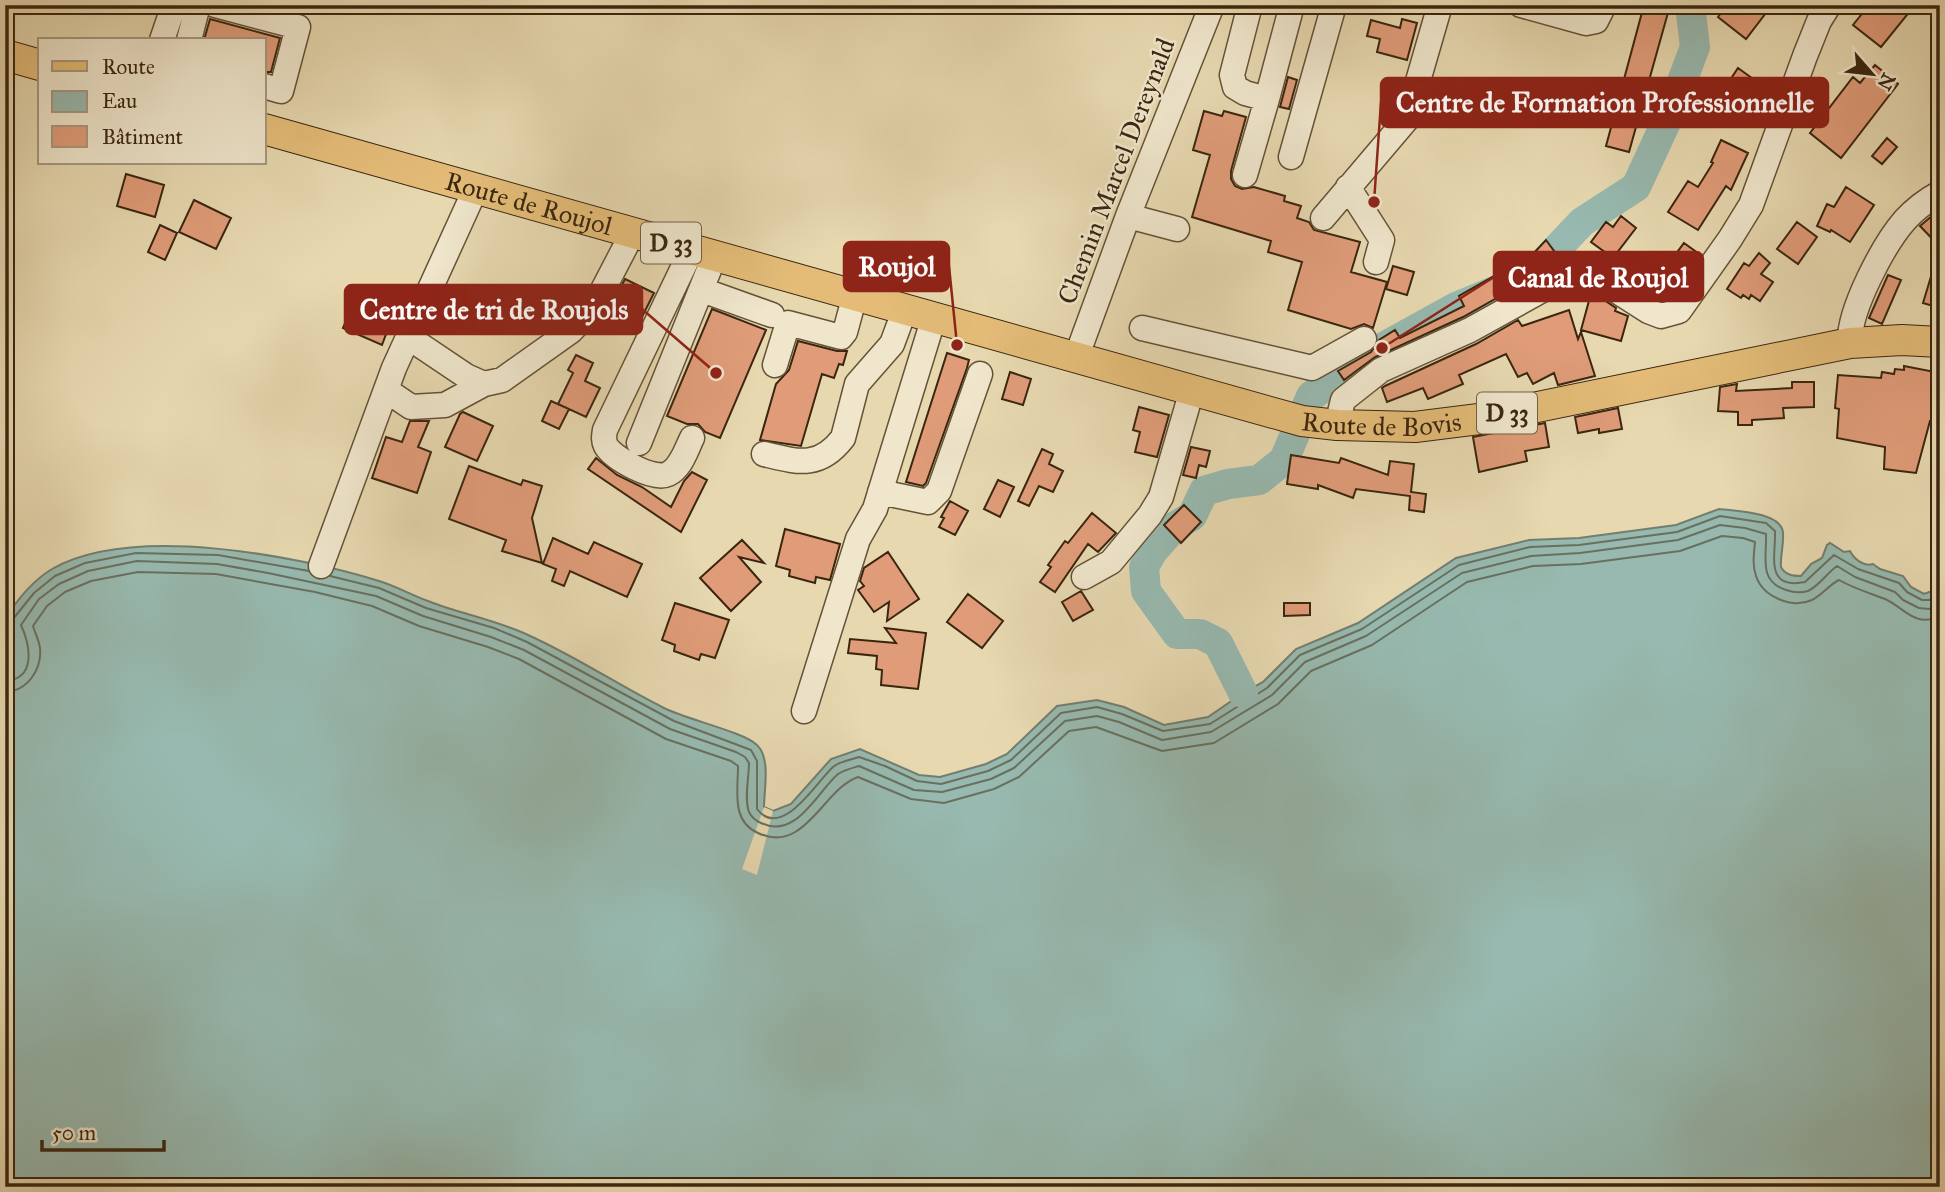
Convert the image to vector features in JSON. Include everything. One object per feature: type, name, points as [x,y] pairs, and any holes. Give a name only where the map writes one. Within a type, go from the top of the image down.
[{"type":"main road","points":[[5,55],[38,64]]},
{"type":"main road","name":"Route de Roujol","points":[[266,130],[1076,358]]},
{"type":"main road","name":"Route de Bovis","points":[[1076,358],[1302,421],[1337,425],[1415,427],[1479,419],[1850,343],[1902,340],[1940,342]]},
{"type":"street","points":[[163,38],[174,5]]},
{"type":"street","points":[[190,38],[198,5]]},
{"type":"street","points":[[215,5],[298,27],[281,91],[266,87]]},
{"type":"street","name":"Chemin Marcel Dereynald","points":[[1076,358],[1128,216],[1212,5]]},
{"type":"street","points":[[1250,5],[1231,75],[1235,87],[1245,93],[1267,99]]},
{"type":"street","points":[[1245,174],[1293,5]]},
{"type":"street","points":[[1292,157],[1334,5]]},
{"type":"street","points":[[1323,218],[1407,119],[1440,5]]},
{"type":"street","points":[[1521,5],[1556,10],[1586,23],[1596,21],[1604,5]]},
{"type":"street","points":[[1337,425],[1343,400],[1381,370],[1470,330],[1544,289],[1578,276],[1598,279],[1648,311],[1661,316],[1679,311],[1751,205],[1805,56],[1819,21],[1829,5]]},
{"type":"street","points":[[1348,187],[1382,240],[1376,262]]},
{"type":"street","points":[[321,566],[386,390],[476,188]]},
{"type":"street","points":[[1850,343],[1852,320],[1861,297],[1891,239],[1911,213],[1940,193]]},
{"type":"street","points":[[1128,216],[1177,229]]},
{"type":"street","points":[[386,390],[411,407],[445,405],[484,383],[502,380],[571,331],[594,307],[633,232]]},
{"type":"street","points":[[639,443],[702,290],[704,252]]},
{"type":"street","points":[[692,438],[675,470],[666,475],[655,476],[621,460],[607,448],[603,439],[605,430],[704,252]]},
{"type":"street","points":[[702,290],[772,315]]},
{"type":"street","points":[[775,365],[788,324],[841,337],[845,332],[855,295]]},
{"type":"street","points":[[764,454],[808,463],[821,458],[838,444],[843,438],[857,384],[895,341],[905,309]]},
{"type":"street","points":[[804,711],[858,539],[875,509],[934,317]]},
{"type":"street","points":[[1142,328],[1312,368],[1364,339]]},
{"type":"street","points":[[408,337],[466,376],[484,383]]},
{"type":"street","points":[[880,492],[928,502],[934,499],[980,374]]},
{"type":"street","points":[[1084,577],[1111,562],[1161,498],[1192,390]]},
{"type":"water","points":[[1719,509],[1757,514],[1781,526],[1781,567],[1790,575],[1801,576],[1811,564],[1822,558],[1830,543],[1844,552],[1850,551],[1863,563],[1873,564],[1903,576],[1911,587],[1924,594],[1940,588],[1940,1187],[5,1187],[5,669],[13,650],[5,619],[25,591],[52,569],[86,556],[125,548],[214,548],[303,562],[391,585],[440,606],[516,630],[563,652],[664,708],[750,740],[757,745],[764,758],[764,807],[773,811],[791,804],[831,759],[860,749],[919,775],[940,777],[986,764],[1007,754],[1057,706],[1097,700],[1124,707],[1164,725],[1208,717],[1263,682],[1296,649],[1358,623],[1456,558],[1529,540],[1579,538],[1676,525]]},
{"type":"pier","points":[[764,807],[773,811],[757,875],[742,869]]},
{"type":"building","points":[[1644,5],[1669,9],[1629,152],[1606,146]]},
{"type":"building","points":[[1727,5],[1772,5],[1746,39],[1718,17]]},
{"type":"building","points":[[1869,5],[1915,5],[1881,47],[1853,25]]},
{"type":"building","points":[[210,19],[280,38],[271,72],[266,72],[266,38],[205,38]]},
{"type":"building","points":[[1402,19],[1417,23],[1407,60],[1377,52],[1380,39],[1367,36],[1371,20],[1400,28]]},
{"type":"building","points":[[1875,65],[1898,84],[1841,158],[1810,133],[1853,77],[1860,83]]},
{"type":"building","points":[[1738,68],[1767,89],[1747,117],[1718,98]]},
{"type":"building","points":[[1288,77],[1297,80],[1289,109],[1280,107]]},
{"type":"building","points":[[1204,111],[1222,116],[1224,111],[1246,117],[1231,171],[1235,186],[1242,189],[1254,187],[1285,196],[1284,201],[1301,206],[1297,218],[1309,222],[1314,230],[1360,242],[1351,272],[1387,282],[1373,328],[1364,324],[1351,329],[1288,310],[1302,262],[1268,252],[1271,241],[1192,217],[1210,155],[1193,150]]},
{"type":"building","points":[[1887,138],[1897,147],[1882,164],[1872,156]]},
{"type":"building","points":[[1721,140],[1748,153],[1731,190],[1726,186],[1698,230],[1668,212],[1688,181],[1698,187],[1713,163],[1711,162]]},
{"type":"building","points":[[126,174],[164,185],[155,217],[117,206]]},
{"type":"building","points":[[1846,187],[1874,205],[1850,242],[1831,230],[1830,232],[1817,226],[1827,204],[1834,207]]},
{"type":"building","points":[[194,200],[231,218],[216,249],[179,232]]},
{"type":"building","points":[[1933,215],[1940,222],[1940,247],[1920,226]]},
{"type":"building","points":[[1621,216],[1636,228],[1613,258],[1591,242],[1606,222],[1613,227]]},
{"type":"building","points":[[1797,222],[1817,237],[1798,264],[1777,249]]},
{"type":"building","points":[[160,225],[177,233],[165,260],[148,252]]},
{"type":"building","points":[[1546,240],[1560,259],[1499,290],[1502,295],[1463,317],[1375,357],[1344,380],[1338,371],[1371,352],[1379,340],[1395,330],[1400,338],[1464,306],[1459,296],[1533,254]]},
{"type":"building","points":[[1684,243],[1695,251],[1690,257],[1692,259],[1668,289],[1654,278]]},
{"type":"building","points":[[1759,253],[1770,263],[1761,274],[1773,282],[1760,301],[1751,295],[1749,299],[1743,295],[1741,298],[1727,289],[1744,263],[1749,266]]},
{"type":"building","points":[[1936,260],[1940,261],[1940,308],[1923,303]]},
{"type":"building","points":[[1393,266],[1414,272],[1407,295],[1386,289]]},
{"type":"building","points":[[1888,275],[1901,280],[1882,324],[1869,318]]},
{"type":"building","points":[[625,279],[654,293],[637,327],[608,312]]},
{"type":"building","points":[[356,297],[398,315],[392,331],[388,329],[382,345],[343,328]]},
{"type":"building","points":[[1590,297],[1604,300],[1616,308],[1615,311],[1628,316],[1621,341],[1581,330]]},
{"type":"building","points":[[712,309],[766,330],[720,438],[705,432],[698,424],[687,424],[667,416]]},
{"type":"building","points":[[1569,310],[1578,339],[1581,332],[1595,376],[1558,385],[1554,373],[1533,384],[1527,373],[1518,377],[1506,354],[1459,375],[1463,384],[1428,399],[1423,388],[1387,402],[1382,388],[1385,386],[1476,344],[1518,320],[1522,326]]},
{"type":"building","points":[[798,341],[847,351],[843,365],[839,364],[834,378],[822,374],[801,446],[760,440],[776,384],[789,370]]},
{"type":"building","points":[[947,353],[969,360],[967,368],[926,483],[923,486],[906,482]]},
{"type":"building","points":[[576,355],[593,363],[585,381],[600,388],[586,417],[558,404],[573,373],[568,370]]},
{"type":"building","points":[[1904,366],[1940,373],[1935,422],[1930,421],[1916,473],[1884,469],[1885,447],[1837,438],[1839,409],[1835,408],[1838,375],[1881,378],[1882,372],[1894,374],[1895,369],[1904,370]]},
{"type":"building","points":[[1010,372],[1031,379],[1023,405],[1002,399]]},
{"type":"building","points":[[1792,382],[1814,382],[1814,407],[1783,408],[1784,418],[1752,420],[1752,425],[1738,425],[1738,412],[1718,411],[1720,387],[1737,384],[1736,391],[1792,388]]},
{"type":"building","points":[[551,401],[569,409],[559,429],[542,421]]},
{"type":"building","points":[[1139,407],[1169,415],[1157,457],[1135,452],[1140,432],[1133,430]]},
{"type":"building","points":[[1618,408],[1622,429],[1578,433],[1575,417]]},
{"type":"building","points":[[463,412],[493,426],[477,461],[445,447]]},
{"type":"building","points":[[410,421],[429,421],[418,447],[431,452],[417,493],[372,478],[386,437],[402,442]]},
{"type":"building","points":[[1545,423],[1549,447],[1525,451],[1527,461],[1479,472],[1473,437]]},
{"type":"building","points":[[1191,447],[1210,451],[1206,467],[1199,465],[1196,478],[1183,475]]},
{"type":"building","points":[[1042,449],[1053,454],[1049,464],[1063,471],[1053,492],[1039,486],[1029,506],[1018,501]]},
{"type":"building","points":[[1291,455],[1339,463],[1341,458],[1388,475],[1390,461],[1414,464],[1411,492],[1426,494],[1424,512],[1409,510],[1410,496],[1356,489],[1353,498],[1318,485],[1318,489],[1287,484]]},
{"type":"building","points":[[596,458],[617,475],[642,487],[671,507],[684,481],[692,472],[707,480],[681,532],[588,469]]},
{"type":"building","points":[[469,466],[521,485],[523,480],[542,486],[532,518],[542,563],[502,551],[506,540],[449,519]]},
{"type":"building","points":[[998,480],[1014,487],[1000,517],[984,509]]},
{"type":"building","points":[[950,501],[968,511],[955,535],[939,527]]},
{"type":"building","points":[[1184,505],[1201,522],[1181,543],[1164,525]]},
{"type":"building","points":[[1092,513],[1116,533],[1098,552],[1088,544],[1055,592],[1040,582],[1065,541],[1068,543]]},
{"type":"building","points":[[785,529],[840,544],[830,580],[816,577],[815,583],[789,576],[790,570],[776,566]]},
{"type":"building","points":[[553,538],[588,554],[594,542],[642,564],[627,597],[570,571],[564,586],[552,581],[556,569],[543,564]]},
{"type":"building","points":[[742,540],[764,563],[739,557],[761,582],[731,611],[700,578]]},
{"type":"building","points":[[888,552],[919,599],[887,621],[889,602],[874,612],[858,590],[864,586],[860,581],[864,568]]},
{"type":"building","points":[[1081,591],[1093,610],[1073,621],[1062,602]]},
{"type":"building","points":[[968,594],[1003,621],[982,648],[947,622]]},
{"type":"building","points":[[675,603],[729,620],[715,658],[701,654],[699,660],[674,651],[675,645],[662,640]]},
{"type":"building","points":[[1284,603],[1310,603],[1310,615],[1284,616]]},
{"type":"building","points":[[885,628],[926,633],[918,689],[881,685],[882,670],[876,669],[877,656],[848,653],[850,639],[896,643]]},
{"type":"waterway","points":[[1243,693],[1218,643],[1200,634],[1177,634],[1146,591],[1144,567],[1153,551],[1174,527],[1192,516],[1204,491],[1228,484],[1259,480],[1284,460],[1311,396],[1382,348],[1458,306],[1531,276],[1582,222],[1636,187],[1669,116],[1695,47],[1690,5]]},
{"type":"place","name":"Centre de Formation Professionnelle","points":[[1374,202]]},
{"type":"place","name":"Roujol","points":[[957,345]]},
{"type":"place","name":"Canal de Roujol","points":[[1382,348]]},
{"type":"place","name":"Centre de tri de Roujols","points":[[716,373]]}]
